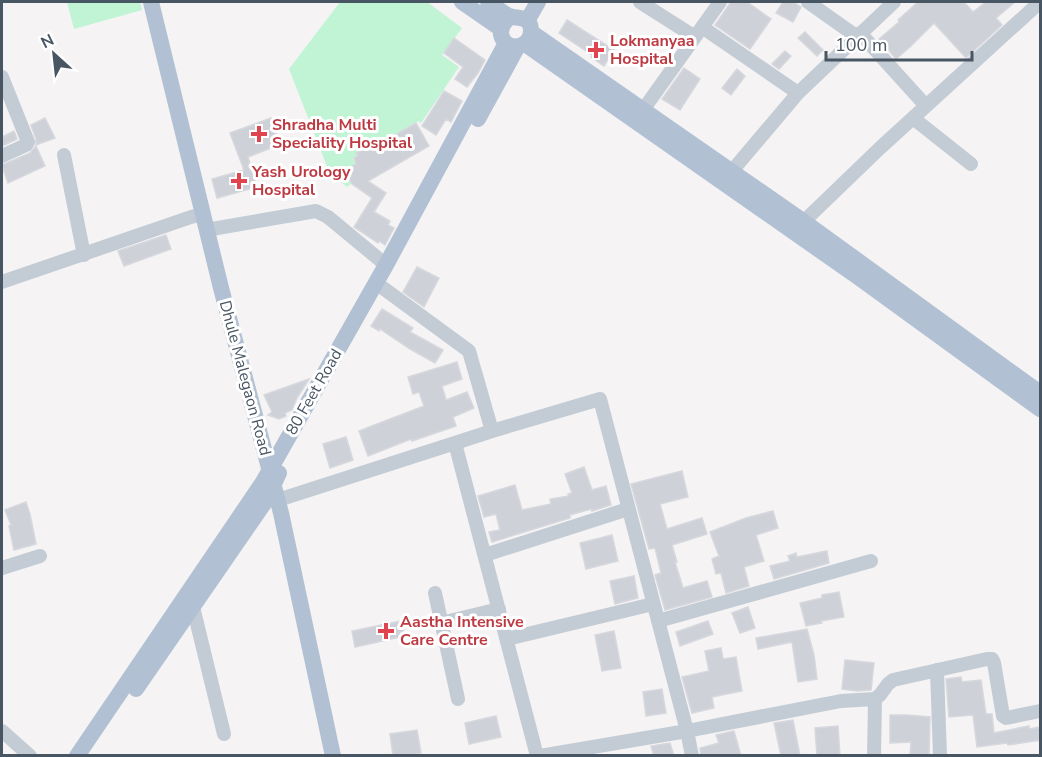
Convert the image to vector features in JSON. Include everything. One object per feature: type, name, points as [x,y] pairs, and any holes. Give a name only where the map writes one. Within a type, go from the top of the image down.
[{"type":"main road","points":[[141,2],[200,220]]},
{"type":"main road","name":"Dhule Malegaon Road","points":[[150,2],[200,220],[221,288],[269,478],[272,500],[333,756]]},
{"type":"main road","points":[[462,2],[517,28],[732,171],[799,226],[1041,409]]},
{"type":"main road","points":[[488,2],[517,28],[1041,393]]},
{"type":"main road","name":"80 Feet Road","points":[[269,478],[517,28],[538,2]]},
{"type":"main road","name":"80 Feet Road","points":[[77,756],[269,478],[383,288],[517,28]]},
{"type":"main road","points":[[91,756],[193,607],[272,500]]},
{"type":"main road","points":[[272,500],[322,756]]},
{"type":"street","points":[[640,2],[698,32],[798,93]]},
{"type":"street","points":[[643,110],[720,2]]},
{"type":"street","points":[[808,2],[858,34],[926,106]]},
{"type":"street","points":[[732,171],[798,93],[894,2]]},
{"type":"street","points":[[799,226],[1040,2]]},
{"type":"street","points":[[2,77],[28,142],[2,156]]},
{"type":"street","points":[[913,118],[971,164]]},
{"type":"street","points":[[64,155],[84,255]]},
{"type":"street","points":[[2,282],[200,220],[316,211],[328,217],[386,265]]},
{"type":"street","points":[[383,288],[469,351],[492,431]]},
{"type":"street","points":[[272,500],[600,399],[692,756]]},
{"type":"street","points":[[455,443],[539,756],[687,731],[841,701],[875,699],[893,680],[987,658],[992,659],[994,663],[1003,716],[1006,718],[1041,711]]},
{"type":"street","points":[[484,555],[628,509]]},
{"type":"street","points":[[2,568],[40,556]]},
{"type":"street","points":[[658,621],[871,561]]},
{"type":"street","points":[[435,593],[458,699]]},
{"type":"street","points":[[507,639],[653,604]]},
{"type":"street","points":[[193,607],[224,734]]},
{"type":"street","points":[[441,622],[499,609]]},
{"type":"street","points":[[937,670],[940,756]]},
{"type":"street","points":[[874,756],[875,699]]},
{"type":"street","points":[[2,731],[30,756]]},
{"type":"green space","points":[[67,2],[140,2],[142,10],[74,29]]},
{"type":"green space","points":[[340,2],[427,2],[462,28],[442,55],[459,67],[421,123],[418,121],[383,142],[379,140],[356,152],[358,156],[353,159],[358,168],[356,169],[354,165],[345,170],[352,183],[347,187],[330,174],[289,69]]},
{"type":"building","points":[[731,2],[747,2],[771,19],[750,49],[715,25]]},
{"type":"building","points":[[783,2],[793,2],[801,7],[793,22],[776,13]]},
{"type":"building","points":[[918,2],[964,2],[973,12],[986,2],[1015,2],[996,18],[1002,25],[966,58],[934,23],[896,59],[879,39]]},
{"type":"building","points":[[567,20],[614,50],[604,66],[559,33]]},
{"type":"building","points":[[805,32],[823,50],[817,56],[798,38]]},
{"type":"building","points":[[454,38],[485,60],[467,87],[455,79],[463,67],[444,53]]},
{"type":"building","points":[[785,51],[791,56],[779,69],[772,64]]},
{"type":"building","points":[[684,68],[700,79],[680,110],[662,99]]},
{"type":"building","points":[[737,69],[745,76],[731,95],[722,88]]},
{"type":"building","points":[[444,91],[462,101],[451,122],[446,119],[436,135],[422,126]]},
{"type":"building","points":[[45,118],[55,138],[36,145],[31,125]]},
{"type":"building","points":[[271,118],[281,144],[248,157],[257,187],[217,198],[212,179],[244,170],[230,133]]},
{"type":"building","points":[[416,123],[429,146],[368,181],[386,193],[374,212],[390,221],[388,225],[394,228],[385,245],[354,227],[372,198],[352,184],[345,170],[356,164],[354,158],[358,156],[356,153],[379,140],[381,143]]},
{"type":"building","points":[[14,131],[17,139],[2,146],[2,137]]},
{"type":"building","points":[[36,146],[45,166],[8,183],[2,165],[30,153]]},
{"type":"building","points":[[166,235],[171,249],[124,266],[118,251]]},
{"type":"building","points":[[417,267],[439,278],[424,307],[403,292]]},
{"type":"building","points":[[382,309],[413,328],[410,332],[443,350],[435,363],[380,329],[379,331],[371,326]]},
{"type":"building","points":[[457,362],[462,379],[442,386],[446,400],[467,392],[474,408],[453,417],[456,426],[412,441],[411,439],[368,456],[359,431],[424,406],[419,392],[413,394],[408,377]]},
{"type":"building","points":[[309,379],[292,410],[285,413],[286,416],[279,419],[268,415],[272,412],[264,395]]},
{"type":"building","points":[[346,437],[353,460],[330,468],[323,444]]},
{"type":"building","points":[[584,467],[592,490],[606,486],[611,505],[570,515],[570,518],[492,542],[489,532],[500,530],[496,514],[484,517],[478,496],[515,485],[522,510],[551,504],[550,499],[569,496],[568,494],[572,493],[565,474]]},
{"type":"building","points":[[682,471],[688,497],[660,504],[667,529],[702,518],[707,534],[672,545],[683,588],[707,581],[712,597],[665,610],[655,575],[661,573],[655,548],[649,549],[631,484]]},
{"type":"building","points":[[26,502],[36,544],[14,550],[9,526],[11,525],[5,510]]},
{"type":"building","points":[[773,511],[778,528],[756,535],[764,561],[744,567],[749,586],[726,593],[721,573],[716,574],[712,559],[719,556],[710,532],[746,518]]},
{"type":"building","points":[[612,535],[618,561],[586,569],[580,543]]},
{"type":"building","points":[[827,551],[829,563],[774,579],[770,566],[790,561],[788,556],[796,553],[797,557]]},
{"type":"building","points":[[634,576],[638,598],[615,604],[610,581]]},
{"type":"building","points":[[839,592],[844,617],[806,626],[800,603]]},
{"type":"building","points":[[748,607],[755,628],[740,633],[732,613]]},
{"type":"building","points":[[401,621],[405,636],[355,647],[352,631]]},
{"type":"building","points":[[708,621],[713,634],[680,646],[676,632]]},
{"type":"building","points":[[807,629],[817,679],[798,682],[792,642],[758,649],[756,638]]},
{"type":"building","points":[[614,631],[621,668],[602,671],[595,635]]},
{"type":"building","points":[[721,648],[723,659],[736,657],[742,691],[712,697],[714,708],[692,713],[682,677],[709,671],[705,651]]},
{"type":"building","points":[[845,660],[874,663],[871,690],[842,689]]},
{"type":"building","points":[[961,677],[962,682],[981,680],[986,714],[992,714],[994,733],[1029,726],[1029,729],[1041,727],[1041,740],[977,747],[973,715],[949,717],[946,679]]},
{"type":"building","points":[[662,689],[666,713],[646,716],[643,692]]},
{"type":"building","points":[[890,715],[930,717],[929,756],[910,756],[911,742],[890,743]]},
{"type":"building","points":[[496,716],[501,737],[469,744],[465,723]]},
{"type":"building","points":[[793,720],[800,756],[781,756],[774,723]]},
{"type":"building","points":[[838,726],[840,756],[817,756],[815,728]]},
{"type":"building","points":[[417,730],[421,753],[393,756],[390,734]]},
{"type":"building","points":[[734,731],[741,756],[701,756],[700,748],[719,743],[716,735]]},
{"type":"building","points":[[670,743],[674,756],[654,756],[651,746]]},
{"type":"place","name":"Lokmanyaa Hospital","points":[[596,50]]},
{"type":"place","name":"Shradha Multi Speciality Hospital","points":[[259,134]]},
{"type":"place","name":"Yash Urology Hospital","points":[[239,181]]},
{"type":"place","name":"Aastha Intensive Care Centre","points":[[386,631]]}]
